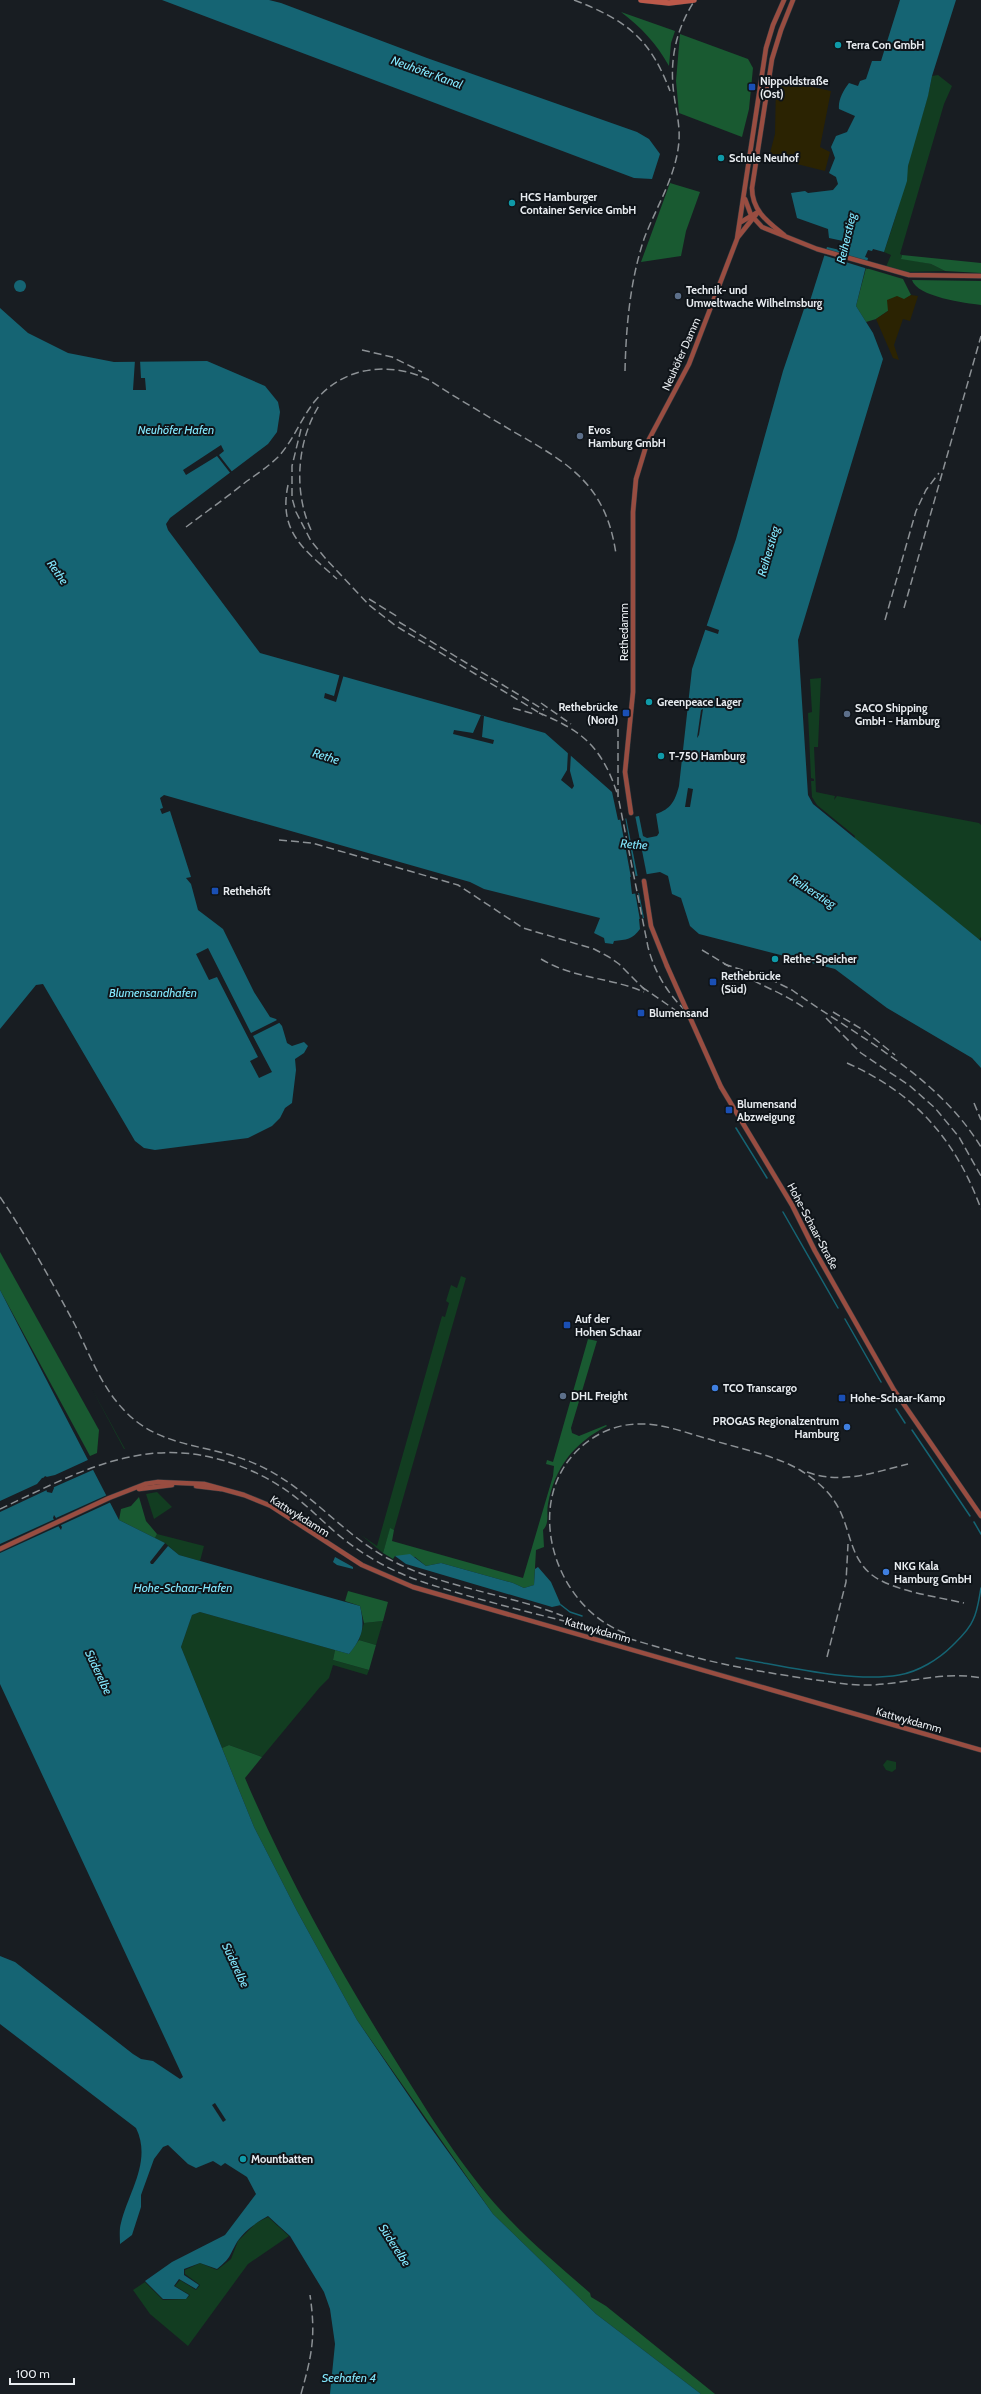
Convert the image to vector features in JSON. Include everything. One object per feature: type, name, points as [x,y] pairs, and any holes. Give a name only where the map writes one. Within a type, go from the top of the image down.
[{"type":"main road","points":[[641,0],[669,3],[694,0]]},
{"type":"main road","name":"Neuhöfer Damm","points":[[644,452],[652,432],[689,364],[737,239],[766,48],[773,25],[784,0]]},
{"type":"main road","points":[[787,237],[758,212],[752,191],[756,156],[776,44],[793,0]]},
{"type":"main road","name":"Neuhöfer Damm","points":[[745,190],[746,206],[754,220]]},
{"type":"main road","points":[[740,224],[751,215],[758,212]]},
{"type":"main road","name":"Neuhöfer Damm","points":[[737,239],[754,220],[758,212]]},
{"type":"main road","points":[[754,220],[771,232],[864,264],[914,276],[981,276]]},
{"type":"main road","name":"Rethedamm","points":[[631,813],[625,772],[633,692],[634,512],[636,479],[644,452]]},
{"type":"main road","name":"Hohe-Schaar-Straße","points":[[644,881],[653,932],[721,1087],[792,1205],[815,1251],[894,1390],[981,1516]]},
{"type":"main road","name":"Kattwykdamm","points":[[0,1549],[109,1498],[130,1490],[146,1486],[193,1484],[226,1490],[271,1506],[362,1565],[413,1587],[981,1750]]},
{"type":"green space","points":[[621,12],[675,31],[671,43],[669,66],[648,36]]},
{"type":"green space","points":[[680,34],[748,59],[753,68],[749,109],[742,137],[679,113],[676,81]]},
{"type":"green space","points":[[938,75],[952,86],[944,104],[900,254],[902,255],[901,258],[931,264],[945,271],[903,272],[886,267],[891,255],[884,252],[901,198],[932,76]]},
{"type":"green space","points":[[670,183],[700,192],[686,231],[681,256],[641,262]]},
{"type":"green space","points":[[902,255],[981,263],[981,273],[945,271],[931,264],[901,259]]},
{"type":"green space","points":[[866,268],[903,279],[911,295],[876,319],[866,322],[856,306]]},
{"type":"green space","points":[[912,280],[981,281],[981,305],[954,301],[932,295],[916,286]]},
{"type":"green space","points":[[821,678],[818,747],[814,747],[816,792],[835,796],[834,800],[837,796],[979,823],[981,825],[981,937],[979,940],[854,839],[855,836],[817,805],[812,797],[811,781],[814,781],[814,779],[811,778],[808,713],[812,712],[810,679]]},
{"type":"green space","points":[[0,1252],[99,1430],[97,1453],[90,1456],[0,1290]]},
{"type":"green space","points":[[461,1276],[466,1278],[394,1530],[390,1529],[383,1553],[361,1535],[377,1546],[442,1316],[445,1317],[449,1303],[446,1301],[451,1285],[457,1288]]},
{"type":"green space","points":[[588,1339],[597,1341],[571,1428],[572,1433],[579,1436],[606,1425],[607,1426],[585,1440],[576,1448],[561,1468],[551,1491],[547,1507],[547,1521],[543,1530],[544,1547],[536,1550],[534,1585],[524,1588],[513,1583],[441,1563],[426,1566],[415,1557],[395,1556],[393,1559],[383,1553],[390,1528],[394,1530],[392,1541],[523,1578],[553,1476],[554,1466],[546,1464],[547,1460],[553,1462]]},
{"type":"green space","points":[[92,1389],[125,1449],[124,1449]]},
{"type":"green space","points":[[157,1492],[172,1507],[154,1519],[146,1494]]},
{"type":"green space","points":[[139,1497],[146,1521],[157,1534],[155,1538],[119,1520],[121,1509],[131,1506]]},
{"type":"green space","points":[[157,1534],[204,1546],[200,1561],[179,1555],[165,1543],[155,1538]]},
{"type":"green space","points":[[348,1591],[388,1602],[383,1621],[364,1623],[360,1606],[345,1601]]},
{"type":"green space","points":[[200,1612],[335,1650],[333,1660],[369,1670],[367,1675],[333,1665],[329,1678],[262,1757],[229,1745],[222,1748],[181,1647],[192,1615]]},
{"type":"green space","points":[[383,1621],[376,1645],[359,1640],[364,1623]]},
{"type":"green space","points":[[359,1640],[376,1645],[369,1670],[333,1660],[335,1650],[349,1654]]},
{"type":"green space","points":[[229,1745],[262,1757],[245,1778],[280,1855],[318,1929],[360,2002],[428,2112],[467,2169],[511,2221],[590,2293],[591,2297],[606,2306],[715,2394],[701,2394],[596,2314],[493,2214],[357,2020],[297,1911],[254,1827],[222,1748]]},
{"type":"green space","points":[[887,1760],[896,1762],[896,1769],[892,1772],[886,1770],[883,1765]]},
{"type":"green space","points":[[268,2217],[289,2236],[248,2264],[188,2346],[150,2314],[133,2290],[145,2282],[163,2300],[186,2299],[190,2295],[175,2286],[180,2280],[196,2290],[200,2285],[185,2274],[185,2270],[200,2263],[217,2270],[231,2259],[238,2241],[256,2223]]},
{"type":"sand","points":[[789,82],[831,91],[820,147],[830,152],[825,171],[769,157],[775,134],[776,85],[785,86]]},
{"type":"sand","points":[[911,295],[918,296],[910,321],[903,319],[894,345],[899,360],[893,358],[876,319],[888,311],[887,300],[897,296],[904,299]]},
{"type":"water","name":"Neuhöfer Kanal","points":[[162,0],[269,0],[281,3],[427,58],[637,132],[649,139],[660,154],[652,179],[634,178]]},
{"type":"water","points":[[900,0],[956,0],[932,76],[928,96],[908,166],[907,181],[884,252],[873,249],[872,251],[868,250],[865,257],[868,258],[856,306],[873,333],[883,359],[798,640],[808,795],[813,804],[981,941],[981,1068],[972,1058],[887,1008],[835,969],[699,934],[690,926],[681,898],[672,894],[668,876],[660,872],[630,877],[632,894],[639,893],[644,918],[639,919],[640,929],[635,935],[629,938],[614,941],[613,944],[605,943],[604,938],[594,933],[600,918],[484,889],[470,882],[164,795],[160,798],[163,808],[160,809],[162,814],[170,811],[191,877],[186,878],[191,884],[198,910],[223,929],[254,992],[270,1017],[276,1019],[282,1026],[287,1043],[292,1046],[304,1042],[308,1046],[304,1053],[295,1059],[296,1070],[292,1103],[285,1108],[280,1118],[272,1126],[248,1138],[155,1150],[144,1148],[135,1141],[43,984],[36,985],[0,1029],[0,308],[28,333],[68,353],[114,362],[207,361],[265,386],[278,402],[280,412],[277,432],[268,444],[170,518],[166,524],[168,530],[260,653],[545,733],[612,792],[618,820],[639,816],[643,836],[647,838],[657,836],[659,833],[656,814],[665,810],[672,804],[679,786],[692,669],[736,539],[783,371],[805,306],[809,304],[827,247],[840,250],[843,241],[829,238],[828,229],[797,218],[791,193],[805,191],[808,193],[833,190],[838,184],[836,177],[829,173],[835,158],[831,147],[836,136],[847,132],[855,116],[839,109],[840,99],[849,83],[858,86],[860,81],[866,79],[872,61],[881,61]]},
{"type":"water","points":[[22,280],[25,281],[25,291],[18,292],[15,291],[14,284],[15,281]]},
{"type":"water","points":[[0,1290],[119,1520],[165,1543],[150,1562],[151,1564],[153,1564],[168,1546],[179,1555],[360,1606],[362,1632],[349,1654],[200,1612],[192,1615],[181,1647],[254,1827],[297,1911],[357,2020],[426,2121],[493,2214],[596,2314],[701,2394],[330,2394],[335,2344],[330,2309],[324,2292],[290,2236],[268,2216],[243,2234],[231,2254],[217,2269],[200,2263],[184,2269],[184,2275],[199,2285],[196,2289],[179,2279],[174,2286],[189,2295],[186,2299],[163,2299],[145,2281],[172,2262],[225,2235],[256,2194],[247,2177],[225,2163],[221,2166],[213,2161],[196,2168],[188,2164],[168,2145],[163,2147],[154,2159],[141,2195],[141,2207],[132,2235],[120,2244],[120,2225],[138,2176],[142,2152],[136,2128],[0,2024],[0,1956],[15,1962],[133,2054],[141,2059],[153,2061],[180,2079],[183,2077],[0,1684]],"holes":[[[45,1476],[49,1478],[54,1488],[52,1493],[47,1492],[43,1479]],[[54,1515],[62,1527],[61,1530],[53,1518]]]},
{"type":"water","points":[[410,1554],[426,1566],[441,1563],[513,1583],[524,1588],[534,1585],[535,1569],[538,1567],[551,1582],[561,1605],[552,1607],[406,1564],[395,1556]]},
{"type":"water","points":[[335,1557],[353,1567],[353,1569],[337,1565],[333,1562]]},
{"type":"pier","points":[[825,249],[870,262],[868,269],[823,255]]},
{"type":"pier","points":[[135,360],[140,360],[141,378],[145,378],[146,390],[133,390]]},
{"type":"pier","points":[[221,445],[224,451],[219,455],[233,473],[231,474],[217,456],[186,475],[183,470]]},
{"type":"pier","points":[[705,625],[719,630],[718,634],[703,629]]},
{"type":"pier","points":[[340,673],[344,674],[336,702],[324,698],[325,693],[334,696]]},
{"type":"pier","points":[[703,709],[699,735],[697,738],[701,710]]},
{"type":"pier","points":[[481,715],[484,716],[482,737],[494,740],[493,744],[453,734],[454,730],[473,733]]},
{"type":"pier","points":[[568,751],[571,753],[570,771],[574,786],[572,789],[561,780],[567,770]]},
{"type":"pier","points":[[688,788],[693,789],[690,807],[685,807]]},
{"type":"pier","points":[[635,815],[647,876],[638,878],[626,817]]},
{"type":"pier","points":[[625,817],[636,878],[632,878],[632,883],[620,818]]},
{"type":"pier","points":[[635,892],[638,892],[643,919],[640,920]]},
{"type":"pier","points":[[208,948],[251,1033],[279,1019],[281,1022],[253,1036],[272,1072],[259,1078],[250,1061],[258,1057],[217,977],[209,980],[196,954]]},
{"type":"pier","points":[[90,1459],[95,1469],[52,1488],[46,1478],[49,1489],[0,1512],[0,1501],[37,1484],[42,1478],[55,1475]]},
{"type":"pier","points":[[107,1495],[111,1502],[59,1526],[56,1518]]},
{"type":"pier","points":[[55,1519],[59,1526],[0,1553],[0,1544]]},
{"type":"pier","points":[[215,2103],[226,2120],[223,2122],[212,2105]]},
{"type":"waterway","points":[[736,1128],[767,1178]]},
{"type":"waterway","points":[[783,1212],[838,1308]]},
{"type":"waterway","points":[[845,1319],[881,1382]]},
{"type":"waterway","points":[[896,1409],[905,1423]]},
{"type":"waterway","points":[[912,1430],[970,1516]]},
{"type":"waterway","points":[[974,1522],[981,1534]]},
{"type":"waterway","points":[[736,1658],[839,1675],[860,1677],[899,1675],[921,1668],[935,1660],[947,1651],[964,1634],[975,1616],[981,1588]]},
{"type":"waterway","points":[[561,1605],[570,1612],[582,1616]]},
{"type":"railway","points":[[574,0],[608,15],[634,33],[645,44],[654,57],[670,91]]},
{"type":"railway","points":[[625,371],[626,338],[635,271],[644,239],[670,178],[679,140],[672,69],[673,57],[683,22],[695,0]]},
{"type":"railway","points":[[904,608],[981,336]]},
{"type":"railway","points":[[362,350],[392,357],[422,372]]},
{"type":"railway","points":[[186,527],[271,464],[289,443],[315,401],[327,389],[340,380],[368,370],[399,370],[429,380],[568,466],[582,479],[604,510],[611,530],[616,554]]},
{"type":"railway","points":[[311,530],[305,515],[302,499],[300,466],[306,433],[320,404]]},
{"type":"railway","points":[[301,429],[292,466],[292,498],[296,512],[311,541],[326,559],[369,605],[396,626],[543,715]]},
{"type":"railway","points":[[885,620],[916,511],[926,490],[939,473]]},
{"type":"railway","points":[[288,485],[286,502],[287,516],[291,528],[297,539],[314,559],[337,579]]},
{"type":"railway","points":[[369,599],[398,617]]},
{"type":"railway","points":[[399,622],[544,710]]},
{"type":"railway","points":[[541,703],[571,724]]},
{"type":"railway","points":[[513,708],[534,714]]},
{"type":"railway","points":[[539,713],[568,727],[590,744],[606,766],[618,796]]},
{"type":"railway","points":[[618,729],[618,796],[648,947],[651,957],[664,984],[682,1008],[690,1015]]},
{"type":"railway","points":[[279,840],[312,843],[458,885],[523,928],[594,949],[609,957],[619,964],[645,990]]},
{"type":"railway","points":[[702,950],[730,967]]},
{"type":"railway","points":[[541,959],[553,966],[618,983],[644,992]]},
{"type":"railway","points":[[724,964],[772,980],[792,990],[895,1059],[942,1098],[963,1121],[981,1147]]},
{"type":"railway","points":[[743,975],[791,999],[806,1009]]},
{"type":"railway","points":[[642,987],[678,1012]]},
{"type":"railway","points":[[833,1012],[865,1031],[895,1055]]},
{"type":"railway","points":[[826,1018],[861,1053],[910,1086],[935,1108],[959,1137],[981,1176]]},
{"type":"railway","points":[[847,1063],[871,1075],[893,1089],[913,1104],[930,1121],[946,1140],[959,1161],[971,1184],[981,1209]]},
{"type":"railway","points":[[974,1103],[981,1120]]},
{"type":"railway","points":[[0,1197],[49,1276],[108,1390],[123,1409],[137,1422],[153,1432],[170,1439],[240,1458],[276,1474],[308,1497],[354,1536],[387,1558],[408,1568],[451,1583],[519,1601],[563,1616]]},
{"type":"railway","points":[[625,1633],[599,1619],[578,1598],[562,1573],[552,1545],[550,1516],[555,1487],[568,1462],[595,1436],[613,1428],[632,1424],[657,1425],[676,1429],[768,1456],[800,1470],[819,1484],[832,1497],[840,1511],[858,1559],[872,1575],[881,1581],[903,1589],[964,1603]]},
{"type":"railway","points":[[0,1509],[70,1476],[118,1460],[142,1455],[167,1453],[206,1456],[231,1463],[268,1479],[297,1498],[341,1537],[360,1551],[390,1569],[444,1589],[723,1664],[776,1674],[863,1685],[948,1676],[981,1678]]},
{"type":"railway","points":[[807,1472],[820,1476],[832,1477],[858,1476],[908,1464]]},
{"type":"railway","points":[[827,1657],[846,1582],[848,1544]]},
{"type":"railway","points":[[301,2394],[312,2345],[313,2322],[310,2295]]},
{"type":"place","name":"Terra Con GmbH","points":[[838,45]]},
{"type":"place","name":"Nippoldstraße (Ost)","points":[[752,87]]},
{"type":"place","name":"Schule Neuhof","points":[[721,158]]},
{"type":"place","name":"HCS Hamburger Container Service GmbH","points":[[512,203]]},
{"type":"place","name":"Technik- und Umweltwache Wilhelmsburg","points":[[678,296]]},
{"type":"place","name":"Evos Hamburg GmbH","points":[[580,436]]},
{"type":"place","name":"Greenpeace Lager","points":[[649,702]]},
{"type":"place","name":"Rethebrücke (Nord)","points":[[626,713]]},
{"type":"place","name":"SACO Shipping GmbH - Hamburg","points":[[847,714]]},
{"type":"place","name":"T-750 Hamburg","points":[[661,756]]},
{"type":"place","name":"Rethehöft","points":[[215,891]]},
{"type":"place","name":"Rethe-Speicher","points":[[775,959]]},
{"type":"place","name":"Rethebrücke (Süd)","points":[[713,982]]},
{"type":"place","name":"Blumensand","points":[[641,1013]]},
{"type":"place","name":"Blumensand Abzweigung","points":[[729,1110]]},
{"type":"place","name":"Auf der Hohen Schaar","points":[[567,1325]]},
{"type":"place","name":"TCO Transcargo","points":[[715,1388]]},
{"type":"place","name":"DHL Freight","points":[[563,1396]]},
{"type":"place","name":"Hohe-Schaar-Kamp","points":[[842,1398]]},
{"type":"place","name":"PROGAS Regionalzentrum Hamburg","points":[[847,1427]]},
{"type":"place","name":"NKG Kala Hamburg GmbH","points":[[886,1572]]},
{"type":"place","name":"Mountbatten","points":[[243,2159]]},
{"type":"water label","name":"Reiherstieg","points":[[846,238]]},
{"type":"water label","name":"Neuhöfer Hafen","points":[[176,429]]},
{"type":"water label","name":"Reiherstieg","points":[[768,551]]},
{"type":"water label","name":"Rethe","points":[[58,572]]},
{"type":"water label","name":"Rethe","points":[[326,756]]},
{"type":"water label","name":"Rethe","points":[[634,844]]},
{"type":"water label","name":"Reiherstieg","points":[[813,891]]},
{"type":"water label","name":"Blumensandhafen","points":[[153,992]]},
{"type":"water label","name":"Hohe-Schaar-Hafen","points":[[183,1587]]},
{"type":"water label","name":"Süderelbe","points":[[99,1672]]},
{"type":"water label","name":"Süderelbe","points":[[236,1965]]},
{"type":"water label","name":"Süderelbe","points":[[395,2245]]},
{"type":"water label","name":"Seehafen 4","points":[[349,2377]]}]
